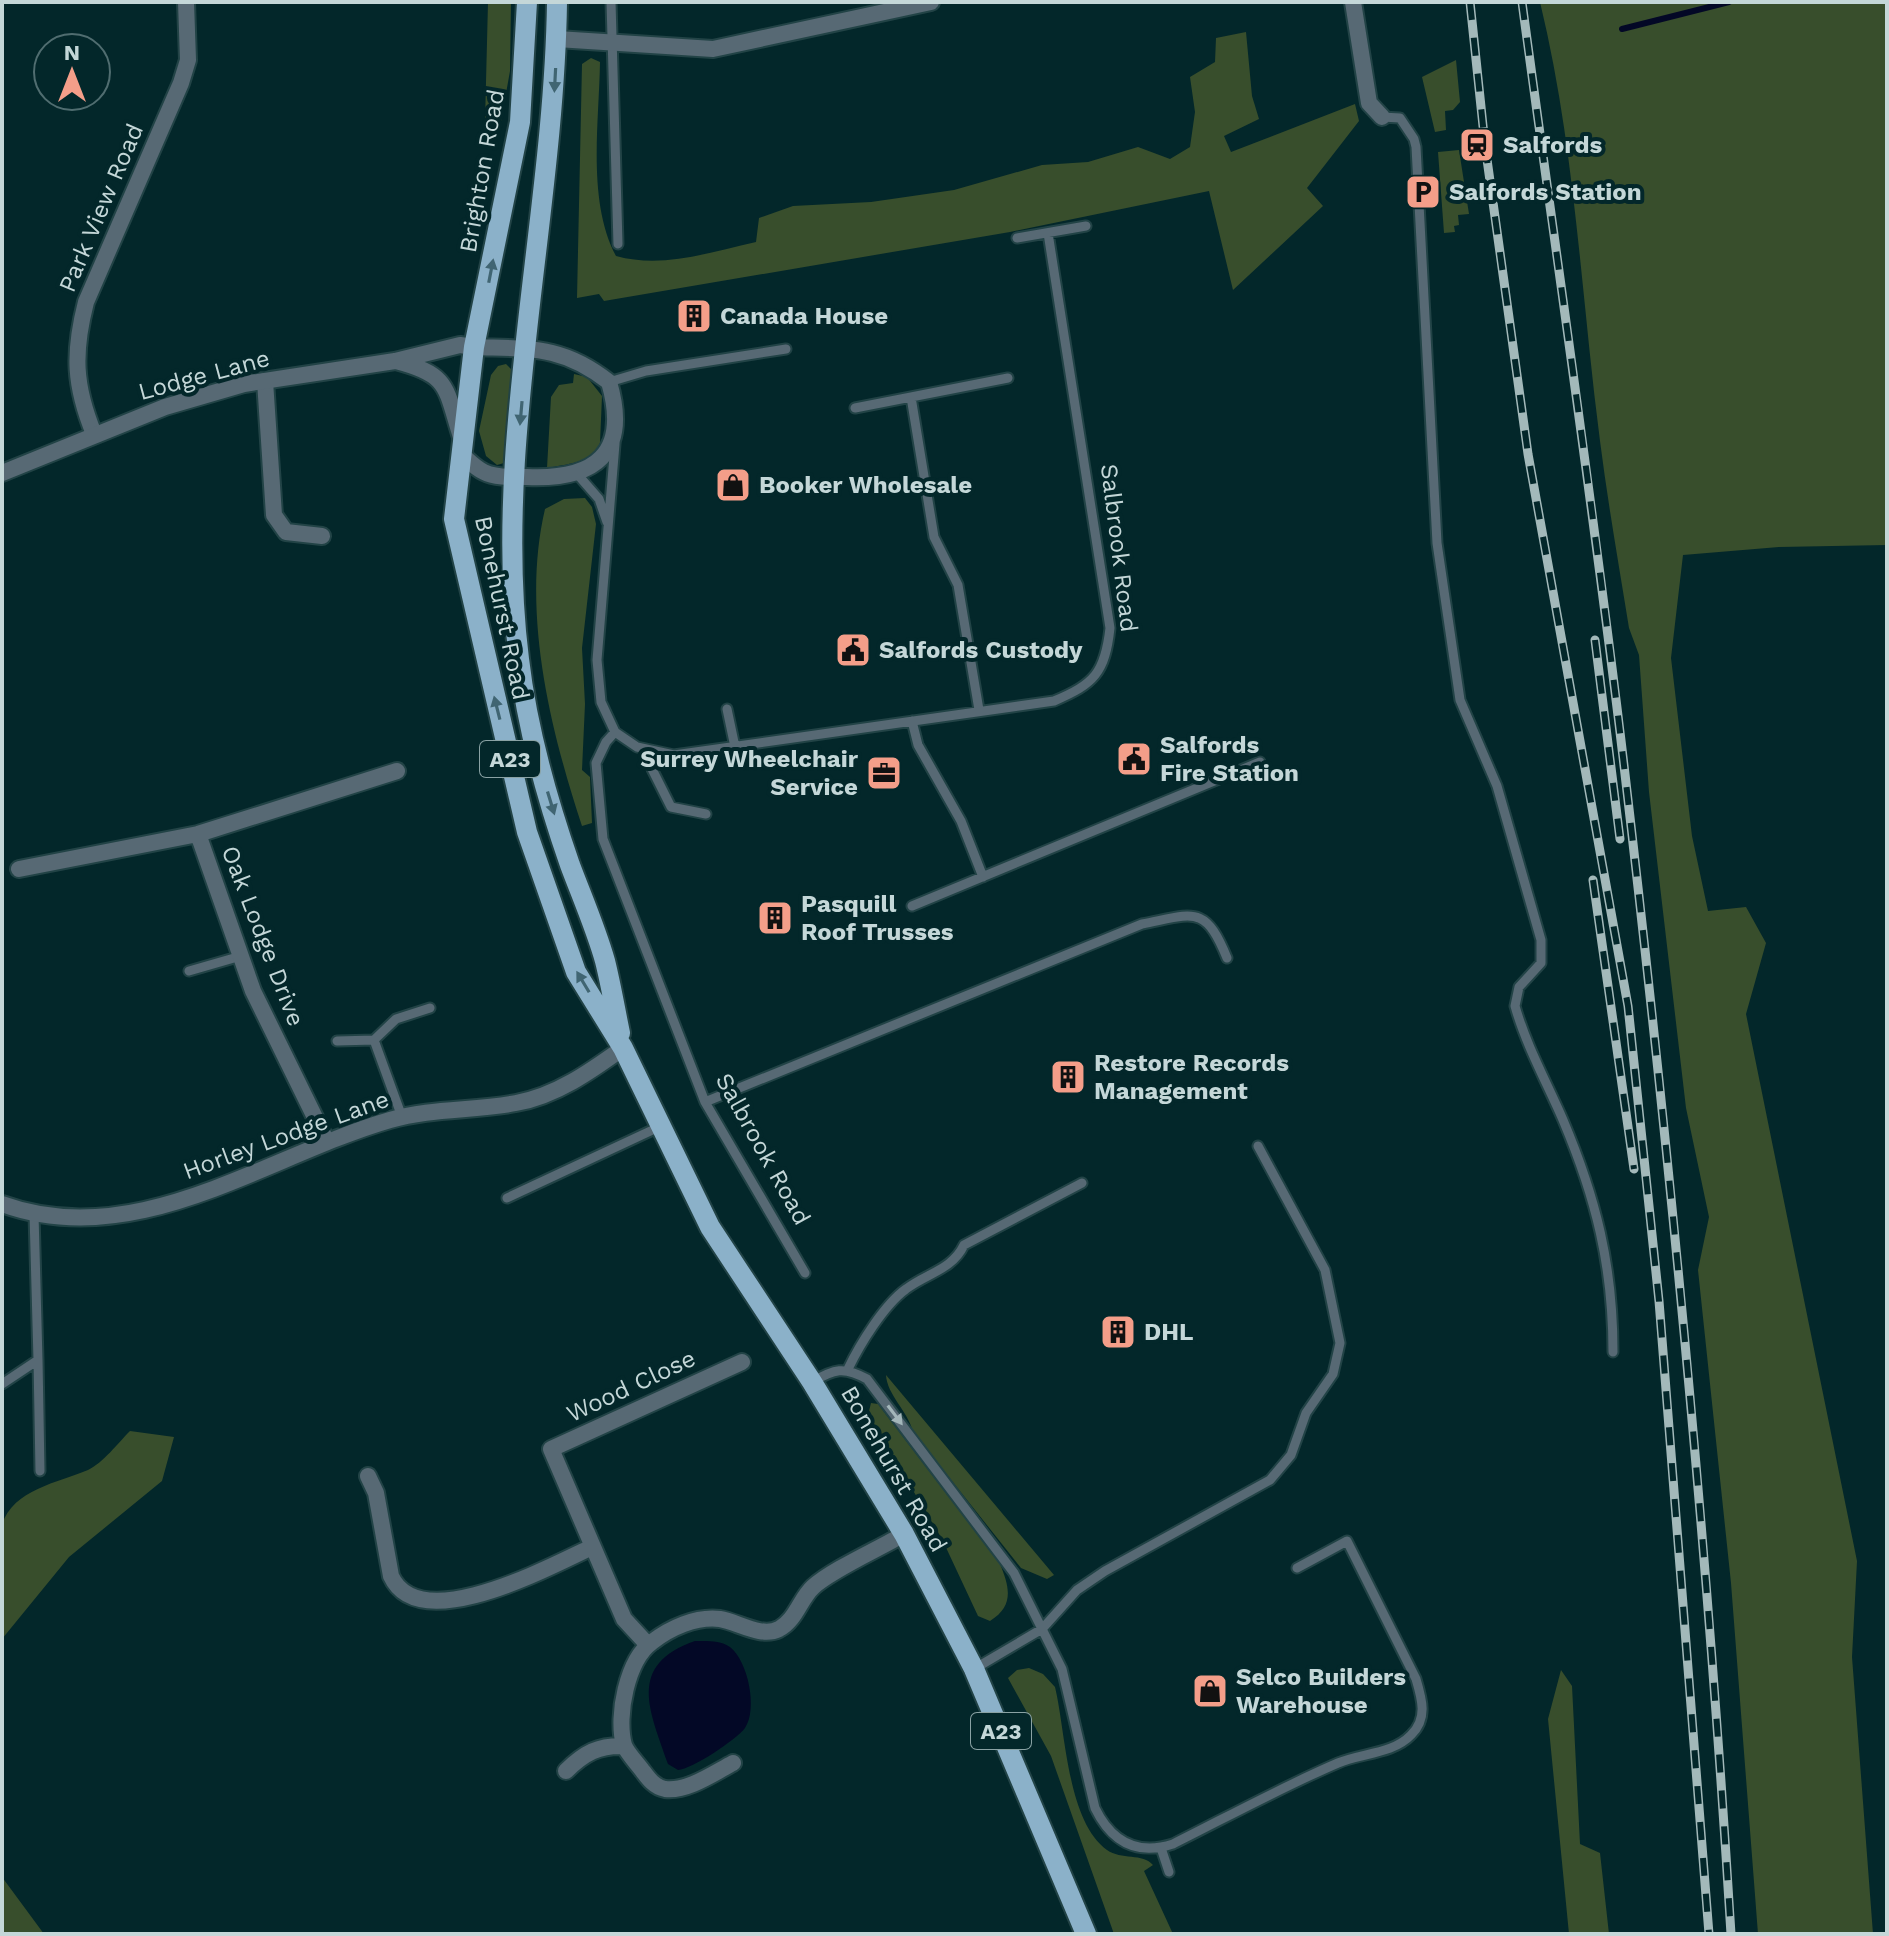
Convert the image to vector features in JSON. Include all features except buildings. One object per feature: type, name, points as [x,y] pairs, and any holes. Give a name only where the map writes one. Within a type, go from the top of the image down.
[{"type":"main road","name":"Brighton Road","points":[[474,347],[520,122],[527,2]]},
{"type":"main road","name":"A23","points":[[527,349],[552,130],[557,2]]},
{"type":"main road","name":"Bonehurst Road","points":[[474,347],[460,445],[454,519],[527,832],[576,972],[623,1048],[710,1227],[812,1382],[904,1534],[974,1669],[1086,1934]]},
{"type":"main road","name":"Bonehurst Road","points":[[527,349],[515,477],[512,575],[519,661],[539,760],[569,861],[605,960],[623,1048]]},
{"type":"street","name":"Park View Road","points":[[94,434],[77,384],[79,330],[86,302],[181,83],[188,60],[186,2]]},
{"type":"street","points":[[557,39],[684,49],[742,46],[931,2]]},
{"type":"street","points":[[1353,2],[1369,103],[1382,117]]},
{"type":"street","name":"Lodge Lane","points":[[2,473],[165,407],[265,381],[395,361],[460,345],[474,347]]},
{"type":"street","points":[[395,361],[429,370],[442,383],[460,445],[485,473],[515,477],[578,475],[607,451],[616,421],[609,382],[569,355],[542,348],[474,347]]},
{"type":"street","points":[[265,381],[274,515],[286,532],[322,536]]},
{"type":"street","name":"Oak Lodge Drive","points":[[19,869],[198,834],[397,771]]},
{"type":"street","name":"Oak Lodge Drive","points":[[198,834],[253,991],[327,1142]]},
{"type":"street","name":"Horley Lodge Lane","points":[[2,1204],[34,1214],[63,1218],[113,1214],[182,1199],[219,1188],[327,1142],[402,1117],[520,1103],[558,1090],[623,1048]]},
{"type":"street","name":"Wood Close","points":[[592,1547],[551,1449],[742,1362]]},
{"type":"street","points":[[368,1476],[376,1493],[391,1576],[397,1588],[408,1596],[438,1599],[493,1592],[592,1547],[624,1619],[648,1645]]},
{"type":"street","points":[[733,1763],[693,1783],[667,1789],[656,1786],[648,1779],[624,1746],[626,1693],[634,1668],[648,1645],[681,1626],[717,1619],[758,1631],[778,1630],[793,1617],[813,1587],[904,1534]]},
{"type":"street","points":[[566,1771],[591,1751],[624,1746]]},
{"type":"lane","points":[[611,2],[618,244]]},
{"type":"lane","points":[[1382,117],[1400,118],[1416,147],[1437,543],[1460,700],[1497,786],[1541,940],[1541,963],[1519,987],[1515,1006],[1586,1177],[1597,1212],[1607,1259],[1613,1352]]},
{"type":"lane","points":[[1017,238],[1086,226]]},
{"type":"lane","name":"Salbrook Road","points":[[805,1273],[705,1102],[603,839],[596,763],[615,732],[652,752],[674,755],[1054,701],[1078,691],[1098,675],[1107,653],[1110,628],[1048,233]]},
{"type":"lane","points":[[609,382],[646,371],[786,349]]},
{"type":"lane","points":[[855,408],[1008,378]]},
{"type":"lane","points":[[911,397],[934,537],[958,585],[979,710]]},
{"type":"lane","points":[[615,732],[601,702],[597,660],[616,421]]},
{"type":"lane","points":[[578,475],[599,499],[609,529]]},
{"type":"lane","points":[[727,709],[735,747]]},
{"type":"lane","points":[[912,721],[918,745],[961,821],[983,877]]},
{"type":"lane","points":[[652,752],[652,769],[671,807],[706,814]]},
{"type":"lane","points":[[912,906],[1260,762]]},
{"type":"lane","points":[[705,1102],[1142,924],[1178,917],[1200,917],[1214,926],[1227,958]]},
{"type":"lane","points":[[189,971],[241,956]]},
{"type":"lane","points":[[337,1041],[374,1040],[396,1019],[430,1008]]},
{"type":"lane","points":[[374,1040],[402,1117]]},
{"type":"lane","points":[[507,1198],[659,1127]]},
{"type":"lane","points":[[974,1669],[1042,1629],[1077,1590],[1105,1571],[1270,1480],[1291,1455],[1306,1413],[1333,1374],[1340,1343],[1325,1270],[1258,1146]]},
{"type":"lane","points":[[848,1369],[862,1341],[904,1290],[957,1261],[964,1245],[1082,1183]]},
{"type":"lane","points":[[34,1214],[40,1471]]},
{"type":"lane","points":[[2,1384],[38,1360]]},
{"type":"lane","points":[[812,1382],[832,1370],[848,1369],[867,1379],[1014,1573],[1062,1669],[1095,1808],[1105,1828],[1124,1844],[1161,1848],[1340,1762],[1389,1748],[1410,1737],[1422,1721],[1423,1700],[1416,1679],[1347,1541],[1297,1568]]},
{"type":"lane","points":[[1161,1848],[1169,1872]]},
{"type":"green space","points":[[488,2],[511,2],[510,71],[500,127],[485,122]]},
{"type":"green space","points":[[1540,2],[1887,2],[1887,545],[1779,547],[1683,555],[1671,658],[1692,836],[1708,911],[1746,907],[1766,943],[1746,1014],[1857,1561],[1852,1657],[1873,1934],[1758,1934],[1731,1583],[1698,1270],[1709,1217],[1686,1108],[1649,792],[1639,655],[1629,628],[1606,488],[1569,166],[1552,56]]},
{"type":"green space","points":[[1246,32],[1252,96],[1259,119],[1224,136],[1231,152],[1355,104],[1359,121],[1307,188],[1323,206],[1233,290],[1209,191],[1010,232],[604,301],[599,294],[577,298],[582,64],[591,58],[600,62],[598,187],[607,234],[616,256],[651,261],[686,258],[756,242],[759,218],[793,206],[871,202],[954,190],[1042,165],[1088,162],[1138,147],[1170,159],[1190,147],[1195,112],[1190,77],[1215,62],[1216,38]]},
{"type":"green space","points":[[1456,60],[1460,102],[1453,110],[1445,111],[1446,130],[1435,132],[1422,77]]},
{"type":"green space","points":[[1459,150],[1469,214],[1458,215],[1459,225],[1454,226],[1455,232],[1444,233],[1438,152]]},
{"type":"green space","points":[[506,364],[511,369],[512,382],[504,463],[497,465],[486,456],[479,431],[491,375],[498,366]]},
{"type":"green space","points":[[574,374],[587,377],[602,396],[600,443],[584,459],[547,468],[551,397],[559,385],[573,383]]},
{"type":"green space","points":[[585,498],[592,507],[596,524],[582,648],[585,704],[582,770],[590,777],[592,823],[582,826],[559,750],[542,669],[536,588],[538,548],[545,509],[564,499]]},
{"type":"green space","points":[[886,1375],[1054,1575],[1047,1579],[1021,1568],[913,1432]]},
{"type":"green space","points":[[871,1403],[878,1404],[1000,1564],[1008,1596],[1003,1609],[990,1621],[978,1616],[942,1539],[868,1415]]},
{"type":"green space","points":[[130,1431],[174,1437],[162,1481],[69,1557],[2,1639],[2,1525],[8,1513],[26,1495],[94,1467]]},
{"type":"green space","points":[[1029,1668],[1043,1674],[1055,1687],[1070,1775],[1084,1819],[1094,1837],[1107,1850],[1144,1859],[1153,1865],[1144,1871],[1173,1934],[1114,1934],[1051,1756],[1008,1678],[1017,1670]]},
{"type":"green space","points":[[1561,1670],[1572,1686],[1580,1844],[1600,1853],[1609,1934],[1569,1934],[1548,1719]]},
{"type":"green space","points":[[2,1877],[44,1934],[2,1934]]},
{"type":"water","points":[[695,1641],[722,1643],[736,1654],[746,1674],[751,1709],[745,1728],[733,1739],[703,1759],[678,1770],[668,1764],[655,1726],[650,1708],[651,1676],[659,1663],[673,1651]]},
{"type":"waterway","points":[[1622,29],[1729,2]]},
{"type":"railway","points":[[1470,2],[1485,145],[1528,454],[1628,1006],[1659,1301],[1709,1934]]},
{"type":"railway","points":[[1522,2],[1587,474],[1656,1051],[1698,1492],[1731,1934]]},
{"type":"railway","points":[[1595,640],[1620,839]]},
{"type":"railway","points":[[1593,880],[1634,1169]]},
{"type":"place","name":"Salfords","points":[[1477,145]]},
{"type":"place","name":"Salfords Station","points":[[1423,192]]},
{"type":"place","name":"Canada House","points":[[694,316]]},
{"type":"place","name":"Booker Wholesale","points":[[733,485]]},
{"type":"place","name":"Salfords Custody","points":[[853,650]]},
{"type":"place","name":"Salfords Fire Station","points":[[1134,759]]},
{"type":"place","name":"Surrey Wheelchair Service","points":[[884,773]]},
{"type":"place","name":"Pasquill Roof Trusses","points":[[775,918]]},
{"type":"place","name":"Restore Records Management","points":[[1068,1077]]},
{"type":"place","name":"DHL","points":[[1118,1332]]},
{"type":"place","name":"Selco Builders Warehouse","points":[[1210,1691]]}]
